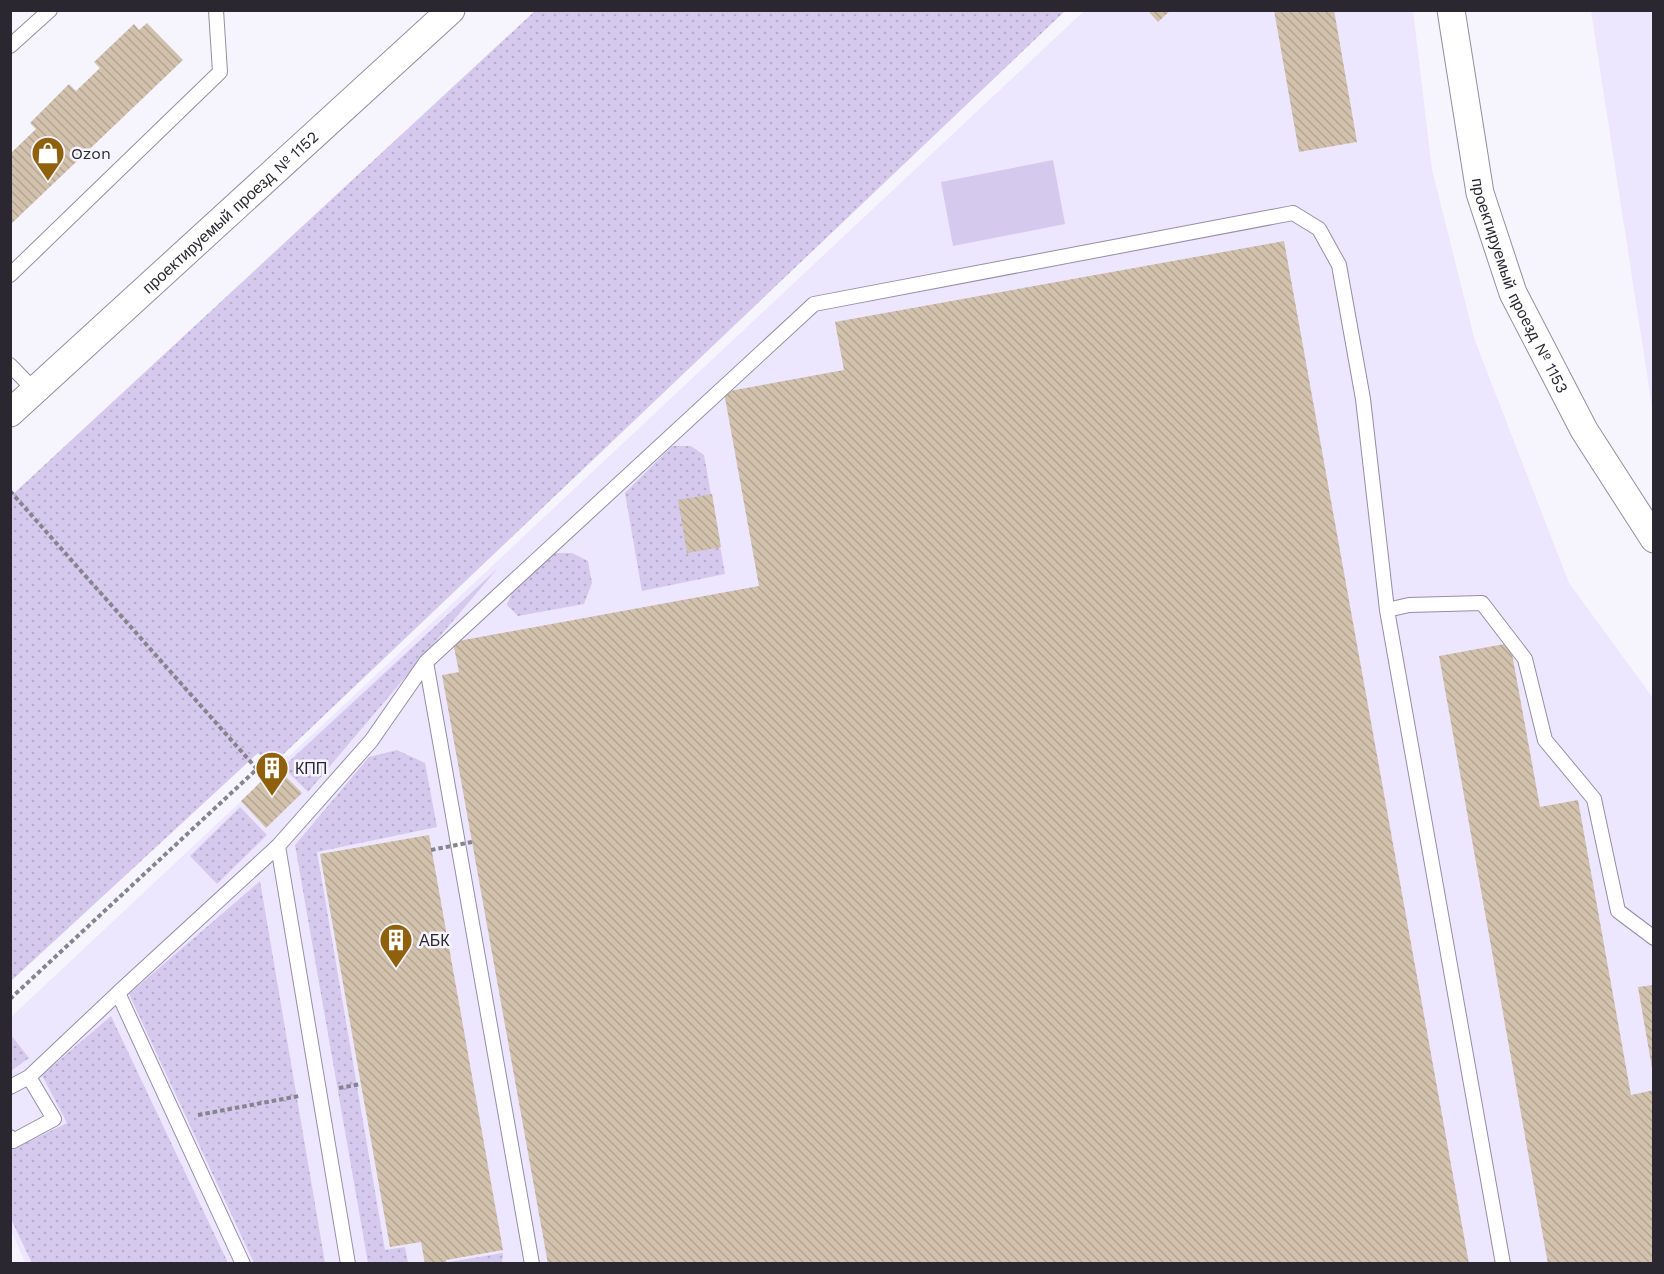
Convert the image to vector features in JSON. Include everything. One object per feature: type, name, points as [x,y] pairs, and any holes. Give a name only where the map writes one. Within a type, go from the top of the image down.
[{"type":"street","name":"проектируемый проезд № 1152","points":[[10,413],[452,10]]},
{"type":"street","name":"проектируемый проезд № 1153","points":[[1451,10],[1480,193],[1513,293],[1584,430],[1653,539]]},
{"type":"lane","points":[[10,46],[50,10]]},
{"type":"lane","points":[[10,275],[220,72],[216,10]]},
{"type":"lane","points":[[10,1087],[29,1077],[278,846],[371,741],[426,662],[814,304],[1293,213],[1319,229],[1339,265],[1363,399],[1387,610],[1503,1263]]},
{"type":"lane","points":[[10,365],[35,391]]},
{"type":"lane","points":[[1387,610],[1409,605],[1482,603],[1525,659],[1545,740],[1594,799],[1618,911],[1653,938]]},
{"type":"lane","points":[[426,662],[532,1263]]},
{"type":"lane","points":[[278,846],[348,1263]]},
{"type":"lane","points":[[118,993],[243,1263]]},
{"type":"lane","points":[[10,1137],[12,1141],[54,1119],[29,1077]]},
{"type":"path","points":[[10,492],[265,778]]},
{"type":"path","points":[[10,999],[257,768]]},
{"type":"path","points":[[431,850],[472,842]]},
{"type":"path","points":[[176,1119],[361,1084]]},
{"type":"shaded area","points":[[536,10],[1065,11],[271,766],[258,753],[11,981],[11,496]]},
{"type":"shaded area","points":[[1084,11],[1413,11],[1432,170],[1475,341],[1569,583],[1653,698],[1653,1263],[26,1264],[11,1231],[11,1017]]},
{"type":"shaded area","points":[[1591,11],[1653,11],[1653,413]]},
{"type":"shaded area","points":[[1053,160],[1065,224],[953,246],[941,182]]},
{"type":"shaded area","points":[[672,446],[691,446],[704,455],[725,574],[642,591],[625,493]]},
{"type":"shaded area","points":[[554,553],[572,553],[588,561],[592,583],[584,604],[518,616],[507,605],[513,590]]},
{"type":"shaded area","points":[[497,569],[308,792],[283,767]]},
{"type":"shaded area","points":[[397,750],[425,763],[437,827],[317,852],[385,1250],[405,1247],[408,1263],[368,1263],[295,845],[369,757]]},
{"type":"shaded area","points":[[240,807],[267,835],[217,884],[190,856]]},
{"type":"shaded area","points":[[260,881],[325,1263],[254,1263],[129,994]]},
{"type":"shaded area","points":[[111,1016],[228,1263],[32,1263],[11,1219],[11,1150],[67,1123],[42,1075]]},
{"type":"shaded area","points":[[11,1035],[29,1058],[10,1071]]},
{"type":"shaded area","points":[[503,1253],[502,1263],[449,1263],[449,1262]]},
{"type":"building","points":[[1147,10],[1171,10],[1158,22]]},
{"type":"building","points":[[1274,10],[1334,10],[1357,142],[1299,152]]},
{"type":"building","points":[[147,23],[183,60],[10,225],[10,150],[12,152],[36,129],[30,123],[69,84],[76,91],[100,68],[94,62],[134,24],[139,30]]},
{"type":"building","points":[[1284,241],[1469,1264],[548,1264],[442,675],[459,672],[453,642],[759,586],[724,392],[844,370],[835,322]]},
{"type":"building","points":[[712,494],[721,547],[687,553],[678,500]]},
{"type":"building","points":[[1510,643],[1540,807],[1578,800],[1631,1095],[1654,1090],[1654,1264],[1548,1264],[1439,656]]},
{"type":"building","name":"КПП","points":[[276,767],[302,793],[266,828],[241,801]]},
{"type":"building","name":"АБК","points":[[429,835],[503,1250],[446,1260],[446,1264],[425,1264],[421,1242],[390,1247],[320,854]]},
{"type":"building","points":[[1654,985],[1654,1068],[1652,1068],[1638,987]]},
{"type":"place","name":"Ozon","points":[[48,182]]},
{"type":"place","name":"КПП","points":[[272,797]]},
{"type":"place","name":"АБК","points":[[396,969]]}]
